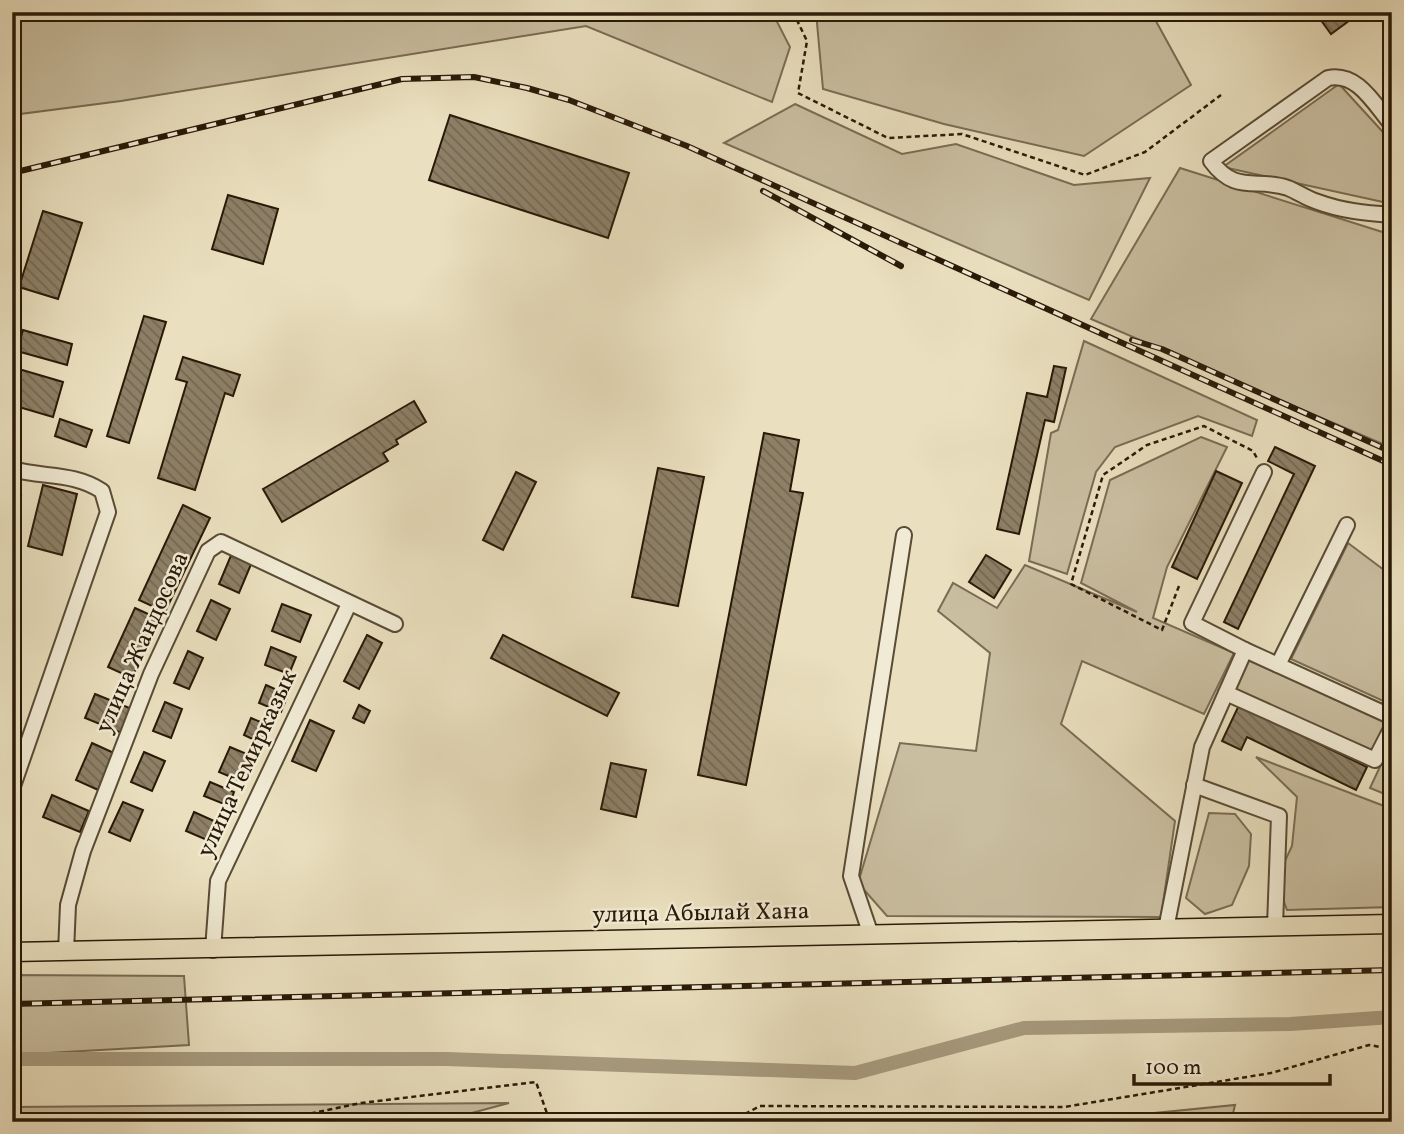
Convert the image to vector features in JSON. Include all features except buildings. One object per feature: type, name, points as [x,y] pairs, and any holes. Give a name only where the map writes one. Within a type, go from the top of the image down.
[{"type":"main road","name":"улица Абылай Хана","points":[[12,953],[1392,924]]},
{"type":"street","points":[[1392,125],[1355,82],[1342,75],[1328,78],[1211,160],[1220,173],[1236,183],[1286,187],[1315,201],[1350,212],[1392,215]]},
{"type":"street","points":[[12,469],[34,476],[62,475],[85,480],[102,491],[108,512],[12,789]]},
{"type":"street","points":[[1264,472],[1192,623],[1392,717]]},
{"type":"street","points":[[1278,665],[1346,525]]},
{"type":"street","points":[[871,935],[851,876],[904,535]]},
{"type":"street","name":"улица Жандосова","points":[[66,952],[68,905],[83,850],[150,674],[208,551],[221,542],[396,624]]},
{"type":"street","name":"улица Темирказык","points":[[213,950],[218,881],[349,604]]},
{"type":"street","points":[[1166,929],[1202,747],[1245,650]]},
{"type":"street","points":[[1226,693],[1374,760],[1392,727]]},
{"type":"street","points":[[1194,785],[1279,816],[1275,926]]},
{"type":"path","points":[[793,12],[807,41],[798,93],[888,138],[962,134],[1085,175],[1145,152],[1221,95]]},
{"type":"path","points":[[1179,586],[1162,630],[1071,584],[1103,475],[1147,445],[1204,426],[1253,451],[1264,472]]},
{"type":"path","points":[[730,1122],[760,1106],[1064,1107],[1271,1073],[1369,1045],[1392,1049]]},
{"type":"path","points":[[74,1122],[304,1115],[361,1103],[536,1082],[550,1122]]},
{"type":"shaded area","points":[[12,12],[772,12],[790,47],[772,102],[586,26],[121,101],[12,115]]},
{"type":"shaded area","points":[[816,12],[1151,12],[1191,85],[1084,156],[944,124],[823,89]]},
{"type":"shaded area","points":[[1339,84],[1392,142],[1392,204],[1223,167]]},
{"type":"shaded area","points":[[795,104],[902,154],[956,144],[1074,185],[1150,178],[1089,300],[724,143]]},
{"type":"shaded area","points":[[1180,168],[1392,235],[1392,448],[1091,319]]},
{"type":"shaded area","points":[[1084,341],[1257,420],[1252,436],[1198,416],[1115,447],[1096,472],[1067,574],[1029,561],[1051,433],[1058,430]]},
{"type":"shaded area","points":[[1201,437],[1227,447],[1167,567],[1153,618],[1234,653],[1204,714],[1082,661],[1061,724],[1175,821],[1161,917],[887,916],[858,883],[900,743],[976,751],[990,653],[938,611],[953,583],[997,608],[1025,565],[1137,612],[1081,583],[1110,480]]},
{"type":"shaded area","points":[[1348,543],[1392,576],[1392,705],[1291,659]]},
{"type":"shaded area","points":[[1247,657],[1387,720],[1371,753],[1231,691]]},
{"type":"shaded area","points":[[1392,741],[1392,797],[1370,788]]},
{"type":"shaded area","points":[[1256,757],[1392,809],[1392,907],[1287,910],[1276,880],[1292,846],[1297,797]]},
{"type":"shaded area","points":[[1209,813],[1235,814],[1251,834],[1249,866],[1232,905],[1205,914],[1186,898]]},
{"type":"shaded area","points":[[12,975],[184,976],[189,1045],[12,1055]]},
{"type":"shaded area","points":[[509,1103],[438,1122],[12,1122],[12,1107]]},
{"type":"shaded area","points":[[1235,1105],[1231,1122],[1064,1122]]},
{"type":"waterway","points":[[12,1059],[447,1059],[855,1073],[1024,1028],[1290,1024],[1392,1017]]},
{"type":"railway","points":[[12,173],[402,79],[474,77],[527,88],[569,100],[687,146],[1392,465]]},
{"type":"railway","points":[[763,191],[901,266]]},
{"type":"railway","points":[[1132,340],[1162,349],[1392,452]]},
{"type":"railway","points":[[12,1004],[1392,970]]}]
